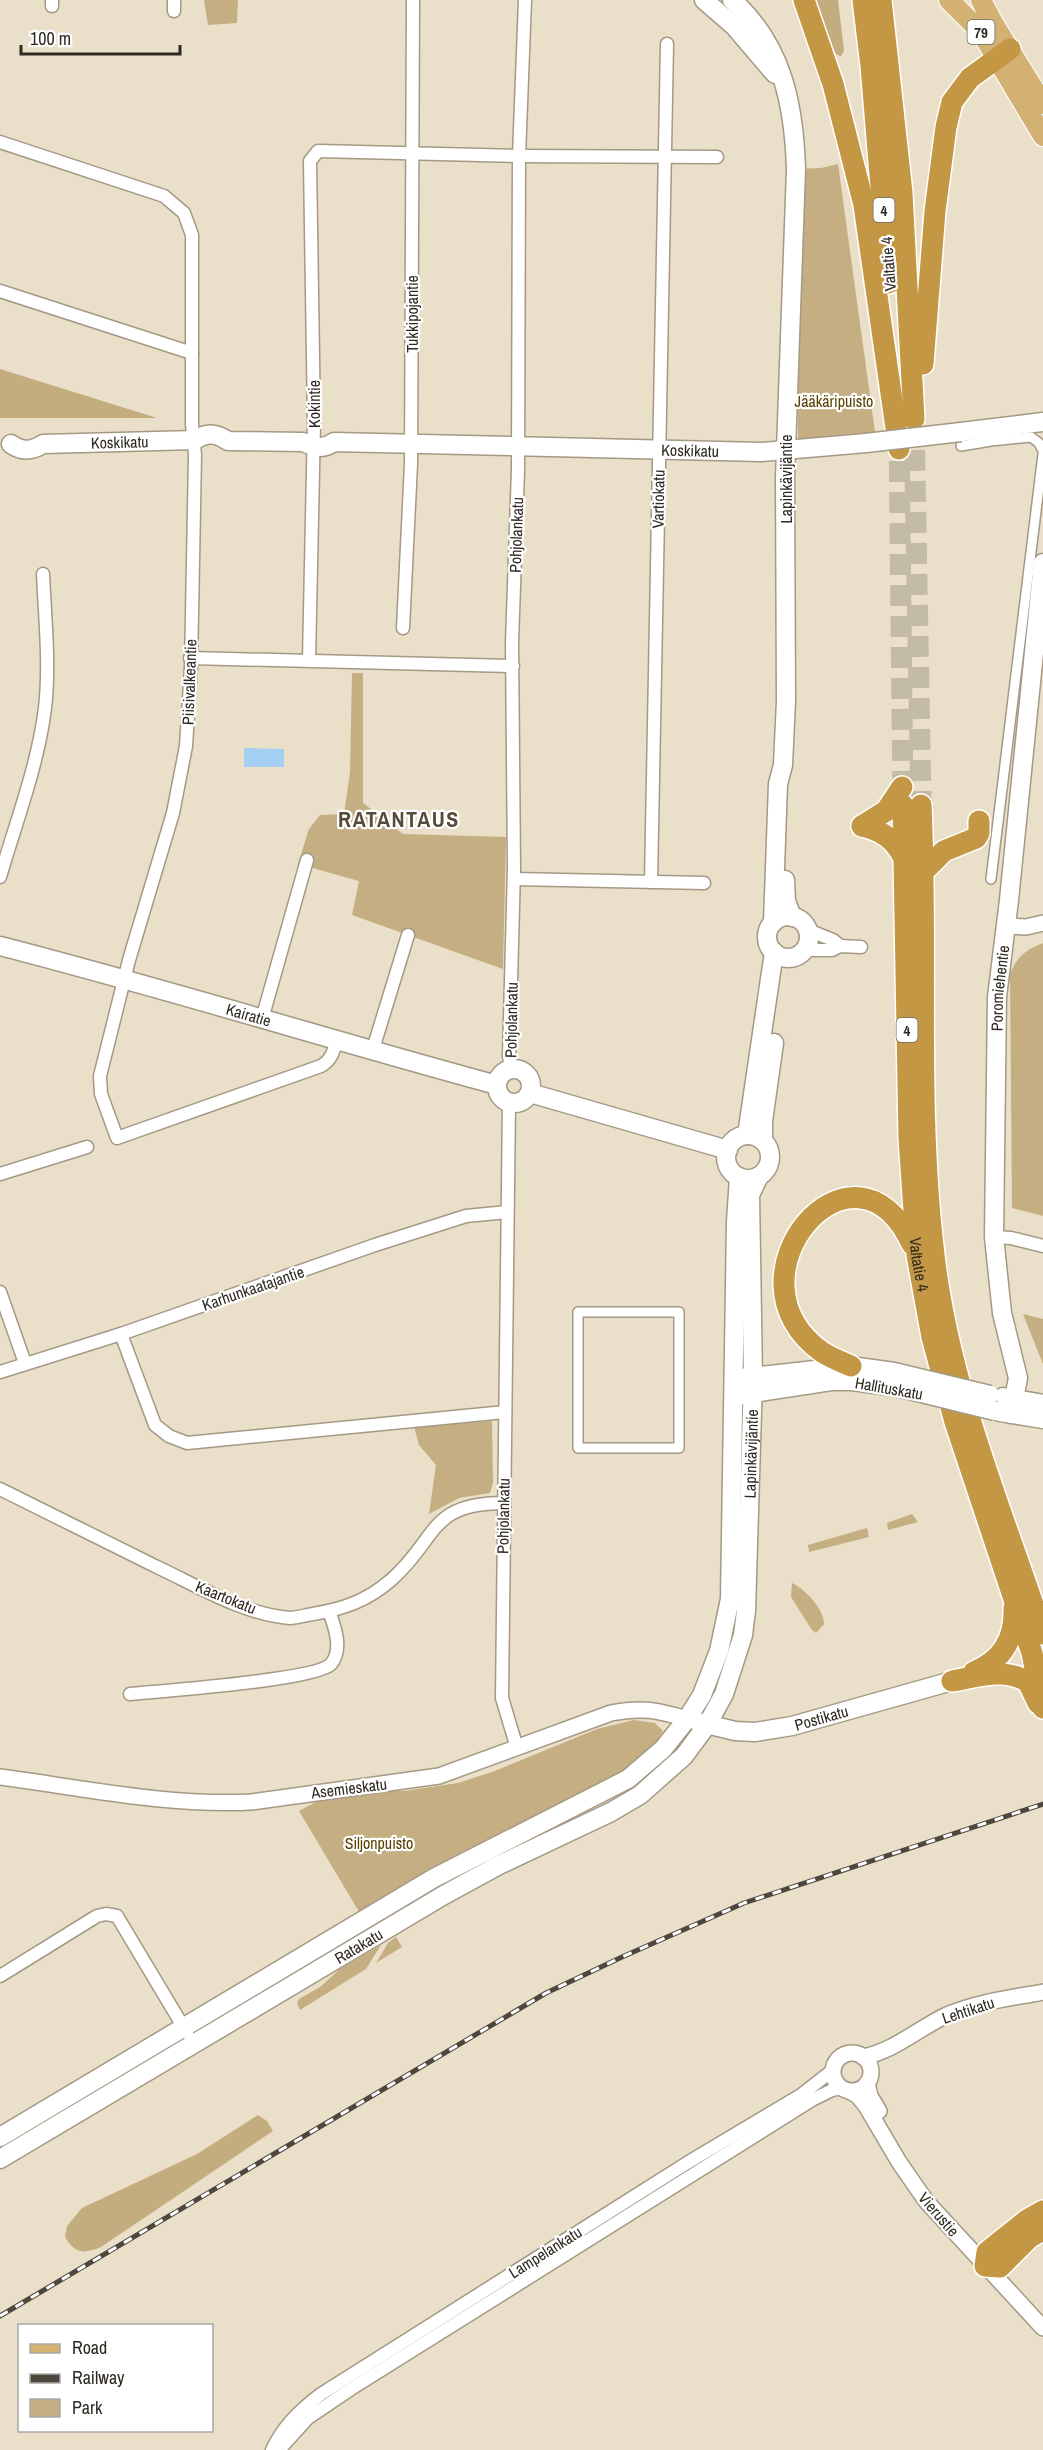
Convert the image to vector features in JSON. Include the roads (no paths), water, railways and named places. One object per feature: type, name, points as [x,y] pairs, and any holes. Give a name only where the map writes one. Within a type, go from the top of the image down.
[{"type":"highway","points":[[804,0],[833,84],[864,205],[899,449]]},
{"type":"highway","name":"Valtatie 4","points":[[863,0],[872,66],[883,197],[910,419]]},
{"type":"highway","name":"Valtatie 4","points":[[881,0],[902,193],[910,419]]},
{"type":"highway","points":[[910,419],[946,127],[952,102],[960,88],[986,65],[1004,54]]},
{"type":"highway","points":[[904,858],[896,843],[883,832],[862,826],[886,811],[912,802],[934,832],[945,837],[957,837],[970,832],[979,821],[976,838],[944,851],[923,872]]},
{"type":"highway","name":"Valtatie 4","points":[[912,802],[904,858],[909,1138],[917,1255],[932,1337],[955,1422],[1043,1634]]},
{"type":"highway","name":"Valtatie 4","points":[[912,802],[923,872],[926,1172],[936,1274],[956,1372],[1029,1599],[1032,1653],[1043,1708]]},
{"type":"highway","points":[[851,1366],[824,1354],[805,1337],[789,1309],[785,1270],[788,1254],[797,1236],[810,1218],[823,1209],[850,1198],[864,1198],[876,1202],[898,1218],[917,1255]]},
{"type":"highway","points":[[952,1681],[991,1663],[1004,1650],[1029,1599]]},
{"type":"highway","points":[[952,1681],[998,1673],[1020,1677],[1028,1682],[1043,1715]]},
{"type":"highway","points":[[991,2262],[1027,2220],[1043,2211]]},
{"type":"highway","points":[[991,2262],[1043,2230]]},
{"type":"main road","name":"Lapinkävijäntie","points":[[704,0],[734,26],[765,60],[785,87]]},
{"type":"main road","name":"Lapinkävijäntie","points":[[732,0],[751,17],[769,43],[785,87],[795,136],[796,169],[785,450],[787,665],[783,765],[778,784],[773,923]]},
{"type":"main road","name":"79","points":[[949,0],[1004,54],[1043,104]]},
{"type":"main road","name":"79","points":[[981,0],[1043,136]]},
{"type":"main road","name":"Koskikatu","points":[[6,444],[18,449],[35,449],[43,444],[195,440],[203,446],[212,447],[220,447],[228,441],[310,442],[327,447],[334,442],[761,452],[866,443],[961,439],[1043,422]]},
{"type":"main road","name":"Poromiehentie","points":[[1002,1405],[1018,1378],[1002,1313],[994,1237],[997,997],[1036,701],[1043,563]]},
{"type":"main road","name":"Lapinkävijäntie","points":[[783,765],[788,784],[784,865],[786,901],[792,916]]},
{"type":"main road","points":[[755,1138],[780,955],[768,936],[773,923],[792,916],[802,921],[808,930],[809,940],[805,950],[796,957],[780,955]]},
{"type":"main road","name":"Kairatie","points":[[0,946],[125,978],[497,1085]]},
{"type":"main road","points":[[511,1069],[521,1070],[529,1078],[530,1093],[519,1102],[509,1102],[500,1096],[497,1085],[501,1075],[511,1069]]},
{"type":"main road","points":[[530,1093],[728,1150]]},
{"type":"main road","points":[[755,1138],[768,1146],[770,1160],[766,1170],[759,1176],[749,1179],[739,1177],[728,1166],[728,1150],[735,1140],[755,1138]]},
{"type":"main road","name":"Lapinkävijäntie","points":[[707,1725],[724,1694],[745,1623],[753,1386],[750,1195],[759,1176]]},
{"type":"main road","name":"Lapinkävijäntie","points":[[687,1719],[702,1695],[716,1662],[725,1632],[729,1605],[736,1221],[739,1177]]},
{"type":"main road","name":"Hallituskatu","points":[[753,1386],[851,1366],[895,1380],[1002,1405],[1043,1419]]},
{"type":"main road","name":"Hallituskatu","points":[[733,1386],[895,1380]]},
{"type":"main road","name":"Hallituskatu","points":[[1002,1405],[1043,1404]]},
{"type":"main road","name":"Postikatu","points":[[687,1719],[735,1731],[755,1732],[792,1726],[952,1681]]},
{"type":"main road","name":"Ratakatu","points":[[0,2137],[434,1878],[628,1779],[663,1749],[687,1719]]},
{"type":"main road","name":"Ratakatu","points":[[0,2159],[444,1895],[497,1866],[632,1801],[684,1756],[707,1725]]},
{"type":"street","name":"Tukkipojantie","points":[[403,628],[411,444],[413,0]]},
{"type":"street","name":"Pohjolankatu","points":[[511,1069],[509,1045],[514,879],[513,666],[518,448],[519,156],[525,0]]},
{"type":"street","name":"Vartiokatu","points":[[651,882],[667,44]]},
{"type":"street","name":"Piisivalkeantie","points":[[0,142],[164,196],[184,213],[192,236],[192,425],[195,440],[186,746],[179,788],[104,1054],[99,1085],[117,1138],[321,1066],[333,1054],[337,1038]]},
{"type":"street","name":"Kokintie","points":[[309,660],[310,161],[318,151],[412,152]]},
{"type":"street","points":[[412,152],[519,156],[717,157]]},
{"type":"street","points":[[0,291],[192,353]]},
{"type":"street","name":"Koskikatu","points":[[961,439],[991,441],[1031,438],[1039,443],[1043,452]]},
{"type":"street","points":[[991,879],[1043,452]]},
{"type":"street","points":[[0,878],[40,738],[45,706],[47,653],[43,574]]},
{"type":"street","points":[[190,658],[513,666]]},
{"type":"street","points":[[262,1019],[307,860]]},
{"type":"street","points":[[514,879],[704,883]]},
{"type":"street","points":[[1006,926],[1026,927],[1043,923]]},
{"type":"street","points":[[808,930],[833,940],[840,946]]},
{"type":"street","points":[[373,1049],[408,935]]},
{"type":"street","points":[[805,950],[832,950],[840,946],[861,947]]},
{"type":"street","name":"Pohjolankatu","points":[[509,1102],[502,1698],[517,1748]]},
{"type":"street","points":[[0,1174],[87,1147]]},
{"type":"street","name":"Karhunkaatajantie","points":[[0,1372],[121,1334],[375,1245],[466,1216],[507,1212]]},
{"type":"street","points":[[994,1237],[1011,1238],[1043,1246]]},
{"type":"street","points":[[0,1292],[25,1363]]},
{"type":"street","points":[[578,1312],[679,1312],[679,1448],[578,1448],[578,1312]]},
{"type":"street","points":[[121,1334],[155,1425],[169,1436],[188,1443],[505,1412]]},
{"type":"street","name":"Kaartokatu","points":[[0,1489],[210,1593],[247,1608],[292,1618],[358,1602],[384,1586],[401,1571],[435,1527],[451,1513],[469,1505],[504,1503]]},
{"type":"street","points":[[130,1694],[239,1684],[315,1671],[330,1666],[337,1653],[337,1639],[328,1611]]},
{"type":"street","name":"Asemieskatu","points":[[0,1777],[192,1802],[241,1802],[440,1776],[611,1713],[635,1708],[663,1712],[687,1719]]},
{"type":"street","points":[[0,1976],[97,1916],[112,1915],[121,1920],[194,2044]]},
{"type":"street","name":"Lehtikatu","points":[[863,2056],[899,2043],[931,2023],[960,2010],[1043,1992]]},
{"type":"street","name":"Lehtikatu","points":[[869,2079],[899,2043]]},
{"type":"street","points":[[853,2053],[863,2056],[869,2063],[869,2079],[861,2089],[846,2089],[835,2080],[833,2070],[838,2059],[853,2053]]},
{"type":"street","name":"Lampelankatu","points":[[272,2450],[284,2428],[306,2405],[321,2394],[687,2163],[801,2095],[833,2070]]},
{"type":"street","name":"Vierustie","points":[[869,2079],[873,2102],[917,2174],[991,2262],[1043,2316]]},
{"type":"street","name":"Vierustie","points":[[846,2089],[858,2096],[866,2106],[899,2162],[926,2201],[991,2262],[1043,2328]]},
{"type":"street","name":"Lampelankatu","points":[[279,2450],[308,2418],[351,2389],[812,2100],[832,2090],[846,2089]]},
{"type":"water","points":[[244,748],[284,749],[284,767],[244,767]]},
{"type":"tunnel","points":[[914,419],[921,805]]},
{"type":"tunnel","points":[[899,430],[903,804]]},
{"type":"railway","points":[[0,2316],[546,1993],[744,1903],[1043,1804]]},
{"type":"district","name":"RATANTAUS","points":[[399,819]]},
{"type":"park label","name":"Jääkäripuisto","points":[[834,401]]},
{"type":"park label","name":"Siljonpuisto","points":[[379,1843]]}]
